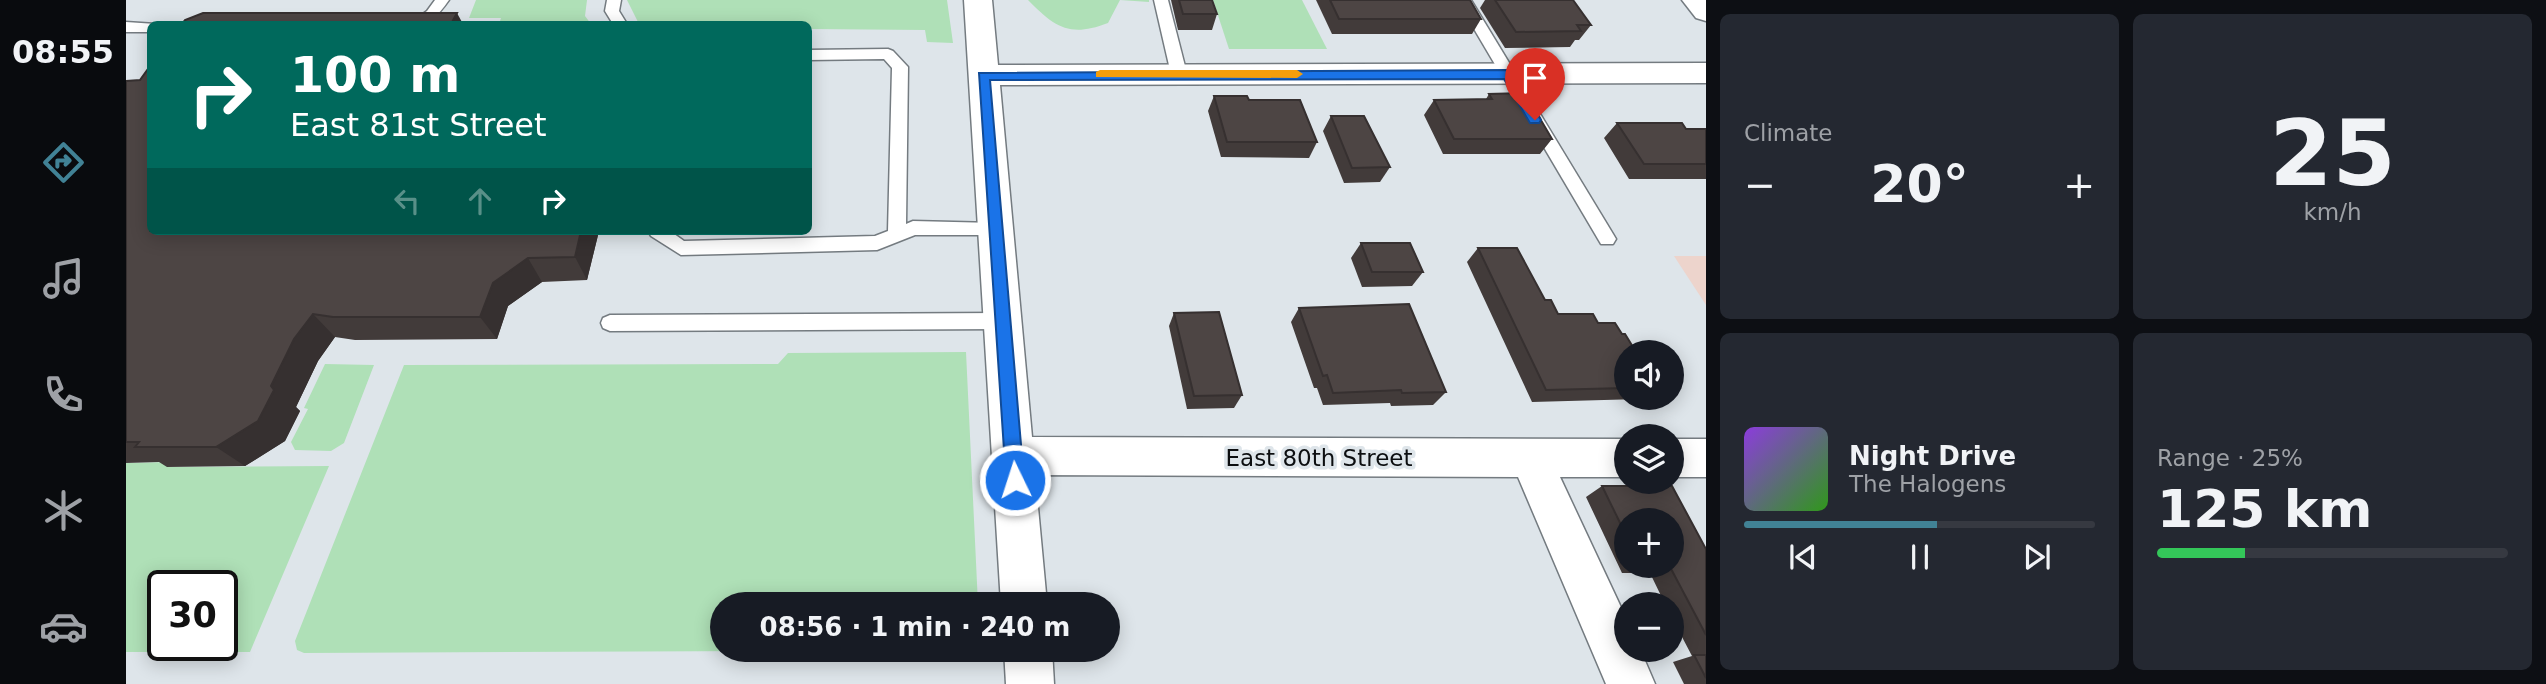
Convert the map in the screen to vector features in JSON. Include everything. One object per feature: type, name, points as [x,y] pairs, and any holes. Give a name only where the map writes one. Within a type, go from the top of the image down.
[{"type":"street","points":[[978,0],[1023,592]]},
{"type":"street","points":[[1696,0],[1706,12]]},
{"type":"street","points":[[983,75],[1706,73]]},
{"type":"street","name":"East 80th Street","points":[[1013,456],[1614,458]]},
{"type":"street","points":[[1684,458],[1706,458]]},
{"type":"street","points":[[1531,459],[1630,684]]},
{"type":"street","points":[[1029,662],[1030,684]]},
{"type":"lane","points":[[421,21],[432,14],[442,0]]},
{"type":"lane","points":[[614,0],[612,11],[618,21]]},
{"type":"lane","points":[[1161,0],[1179,74]]},
{"type":"lane","points":[[1464,0],[1607,239]]},
{"type":"lane","points":[[126,27],[147,27]]},
{"type":"lane","points":[[812,55],[888,54],[900,67],[897,234]]},
{"type":"lane","points":[[663,235],[681,248],[877,243],[913,228],[995,230]]},
{"type":"lane","points":[[610,324],[1002,321]]},
{"type":"shaded area","points":[[1674,256],[1706,256],[1706,305]]},
{"type":"green space","points":[[476,0],[587,0],[585,16],[589,21],[500,21],[501,18],[469,18]]},
{"type":"green space","points":[[627,0],[947,0],[953,43],[927,42],[925,30],[812,29],[812,21],[638,21]]},
{"type":"green space","points":[[1028,0],[1120,0],[1108,23],[1083,30],[1055,23]]},
{"type":"green space","points":[[1213,0],[1302,0],[1327,49],[1229,49]]},
{"type":"green space","points":[[966,352],[977,592],[710,592],[710,651],[304,653],[297,650],[295,641],[404,365],[778,364],[788,353]]},
{"type":"green space","points":[[325,364],[374,365],[344,443],[331,451],[295,450],[291,442],[308,409],[304,408]]},
{"type":"green space","points":[[171,462],[168,467],[329,466],[250,652],[238,652],[238,570],[147,570],[147,652],[126,652],[126,463]]},
{"type":"building","points":[[1179,0],[1212,0],[1217,14],[1183,14]]},
{"type":"building","points":[[1330,0],[1470,0],[1481,19],[1339,19]]},
{"type":"building","points":[[1495,0],[1573,0],[1591,25],[1577,25],[1581,31],[1516,32]]},
{"type":"building","points":[[203,13],[457,13],[453,21],[185,20]]},
{"type":"building","points":[[147,70],[147,235],[580,235],[575,257],[528,258],[493,283],[480,317],[333,317],[313,314],[294,339],[271,386],[274,390],[258,421],[216,447],[135,447],[139,442],[126,442],[126,81],[140,80]]},
{"type":"building","points":[[1525,93],[1552,139],[1454,139],[1434,100],[1492,99],[1489,94]]},
{"type":"building","points":[[1214,96],[1247,96],[1249,100],[1300,100],[1317,142],[1227,142]]},
{"type":"building","points":[[1331,116],[1364,116],[1390,167],[1352,168]]},
{"type":"building","points":[[1617,123],[1682,123],[1686,129],[1706,129],[1706,164],[1644,164]]},
{"type":"building","points":[[1361,243],[1410,243],[1423,272],[1372,272]]},
{"type":"building","points":[[1478,248],[1517,248],[1545,300],[1551,300],[1558,314],[1593,314],[1598,323],[1615,323],[1629,340],[1614,340],[1614,388],[1546,390]]},
{"type":"building","points":[[1409,304],[1446,392],[1402,393],[1401,390],[1333,393],[1327,375],[1323,376],[1299,308]]},
{"type":"building","points":[[1219,312],[1242,395],[1194,396],[1174,313]]},
{"type":"building","points":[[1602,486],[1614,486],[1614,494],[1676,494],[1684,508],[1614,508],[1614,510]]},
{"type":"building","points":[[1684,508],[1706,549],[1706,635],[1676,578],[1684,578]]},
{"type":"building","points":[[1694,655],[1706,655],[1706,678]]},
{"type":"slow traffic","points":[[1100,75],[1297,74]]},
{"type":"route","points":[[1015,480],[983,75],[1508,75],[1535,120]]}]
